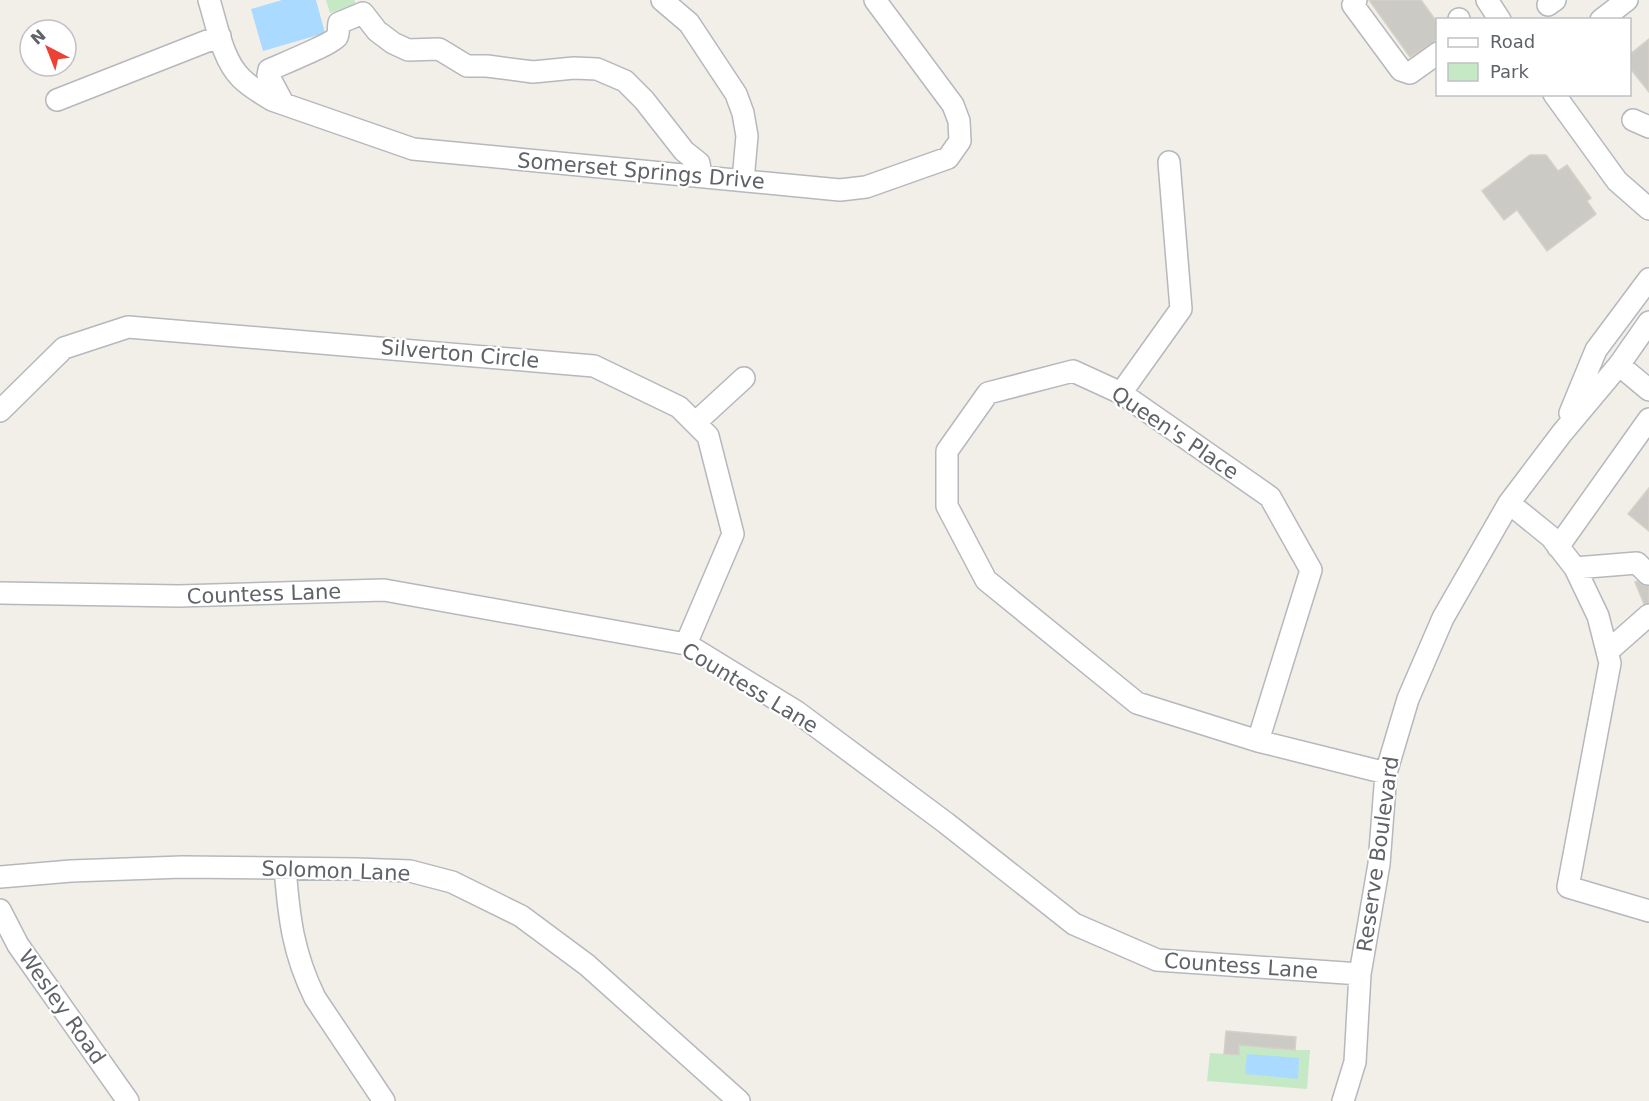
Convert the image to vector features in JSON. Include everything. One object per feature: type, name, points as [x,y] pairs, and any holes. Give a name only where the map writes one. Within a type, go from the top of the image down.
[{"type":"street","name":"Somerset Springs Drive","points":[[209,0],[229,61],[240,77],[272,100],[413,149],[840,190],[866,188],[948,158],[960,141],[959,121],[953,105],[875,0]]},
{"type":"street","points":[[662,0],[688,23],[736,94],[744,113],[747,136],[743,180]]},
{"type":"street","points":[[1356,0],[1353,5],[1401,70],[1410,73],[1436,54]]},
{"type":"street","points":[[1486,0],[1499,18]]},
{"type":"street","points":[[1604,18],[1627,0]]},
{"type":"street","points":[[283,104],[268,75],[269,70],[304,53],[332,43],[338,37],[339,23],[363,13],[377,31],[393,44],[408,50],[438,49],[467,66],[487,66],[533,72],[574,68],[597,69],[625,81],[644,100],[684,151],[699,163],[700,176]]},
{"type":"street","points":[[57,100],[220,36]]},
{"type":"street","points":[[1555,96],[1617,181],[1649,209]]},
{"type":"street","points":[[1121,393],[1181,309],[1169,162]]},
{"type":"street","name":"Reserve Boulevard","points":[[1562,433],[1596,350],[1649,279]]},
{"type":"street","name":"Reserve Boulevard","points":[[1343,1101],[1355,1062],[1360,974],[1379,864],[1386,773],[1408,699],[1443,618],[1509,503],[1562,433],[1619,365],[1649,322]]},
{"type":"street","name":"Silverton Circle","points":[[0,411],[64,348],[128,327],[594,366],[679,407],[708,436],[733,534],[686,644]]},
{"type":"street","points":[[1619,365],[1649,390]]},
{"type":"street","name":"Queen's Place","points":[[1258,741],[1311,570],[1269,497],[1121,393],[1073,371],[988,393],[947,451],[947,506],[986,580],[1137,703],[1258,741],[1386,773]]},
{"type":"street","points":[[695,423],[744,378]]},
{"type":"street","points":[[1558,547],[1649,419]]},
{"type":"street","points":[[1509,503],[1551,537],[1575,568],[1598,616],[1610,663],[1568,887],[1649,911]]},
{"type":"street","points":[[1575,568],[1637,563],[1648,574]]},
{"type":"street","name":"Countess Lane","points":[[0,593],[179,596],[384,590],[686,644],[797,712],[946,823],[1074,924],[1156,960],[1360,974]]},
{"type":"street","points":[[1607,652],[1649,615]]},
{"type":"street","name":"Solomon Lane","points":[[0,878],[182,867],[410,872],[452,882],[521,916],[587,965],[740,1101]]},
{"type":"street","points":[[285,868],[290,927],[294,947],[306,981],[384,1101]]},
{"type":"street","name":"Wesley Road","points":[[0,910],[18,945],[128,1101]]},
{"type":"green space","points":[[326,0],[354,0],[356,4],[330,13]]},
{"type":"green space","points":[[1226,1031],[1296,1037],[1295,1050],[1310,1050],[1307,1089],[1207,1081],[1210,1053],[1224,1054]]},
{"type":"water","points":[[282,0],[316,0],[325,33],[263,51],[251,9]]},
{"type":"water","points":[[1247,1054],[1299,1058],[1298,1079],[1245,1074]]},
{"type":"building","points":[[1369,0],[1421,0],[1436,21],[1436,41],[1410,57]]},
{"type":"building","points":[[1649,39],[1649,92],[1631,70],[1631,53]]},
{"type":"building","points":[[1530,155],[1546,155],[1558,171],[1567,165],[1591,198],[1587,201],[1596,214],[1547,251],[1517,210],[1504,220],[1482,191]]},
{"type":"building","points":[[1649,488],[1649,531],[1628,514]]},
{"type":"building","points":[[1635,582],[1644,586],[1649,586],[1649,603],[1644,604]]},
{"type":"building","points":[[1226,1031],[1296,1037],[1295,1050],[1239,1045],[1239,1055],[1224,1054]]}]
